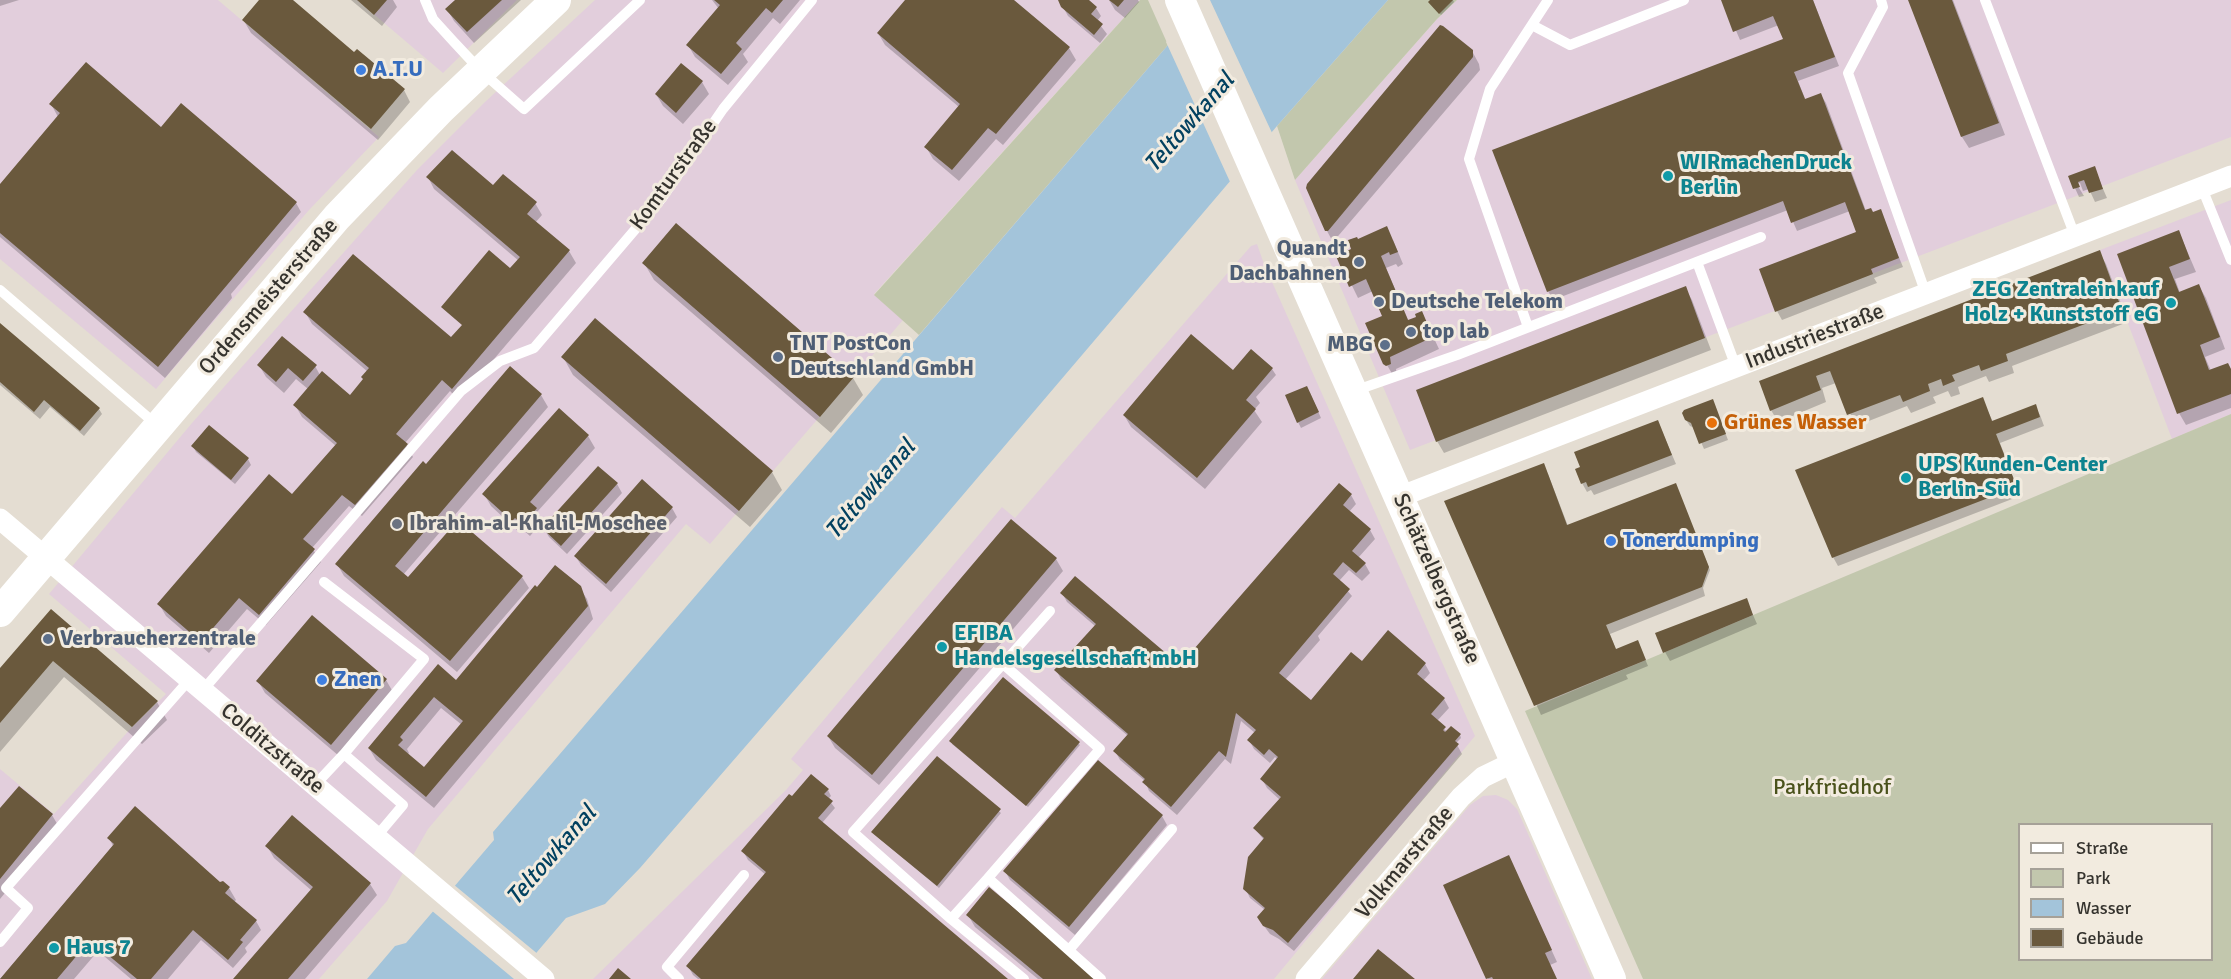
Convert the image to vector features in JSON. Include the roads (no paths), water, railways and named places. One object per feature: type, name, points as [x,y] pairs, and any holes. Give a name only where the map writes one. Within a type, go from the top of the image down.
[{"type":"street","name":"Ordensmeisterstraße","points":[[0,612],[338,217],[481,70],[556,0]]},
{"type":"street","name":"Schätzelbergstraße","points":[[1182,3],[1611,979]]},
{"type":"street","name":"Industriestraße","points":[[1400,497],[2231,176]]},
{"type":"street","name":"Colditzstraße","points":[[0,519],[544,979]]},
{"type":"street","name":"Volkmarstraße","points":[[1306,979],[1461,797],[1484,777],[1516,761]]},
{"type":"lane","points":[[424,0],[433,19],[481,70],[524,109],[639,0]]},
{"type":"lane","name":"Komturstraße","points":[[196,685],[461,391],[500,361],[534,348],[662,198],[723,109],[812,0]]},
{"type":"lane","points":[[1528,327],[1469,159],[1490,89],[1548,0]]},
{"type":"lane","points":[[1532,25],[1570,45],[1684,0]]},
{"type":"lane","points":[[1881,0],[1883,6],[1848,73],[1926,294]]},
{"type":"lane","points":[[1985,0],[2075,236]]},
{"type":"lane","points":[[2202,188],[2231,260]]},
{"type":"lane","points":[[1353,391],[1457,355],[1761,237]]},
{"type":"lane","points":[[1696,262],[1736,367]]},
{"type":"lane","points":[[0,290],[158,426]]},
{"type":"lane","points":[[315,786],[424,659],[324,582]]},
{"type":"lane","points":[[1024,979],[951,919],[853,832],[1050,611]]},
{"type":"lane","points":[[951,919],[1100,749],[1003,664]]},
{"type":"lane","points":[[0,942],[28,908],[3,892],[196,685]]},
{"type":"lane","points":[[344,754],[403,805],[376,837]]},
{"type":"lane","points":[[1069,950],[1172,829]]},
{"type":"lane","points":[[679,979],[667,967],[744,875]]},
{"type":"lane","points":[[988,878],[1101,979]]},
{"type":"water","name":"Teltowkanal","points":[[1210,0],[1388,0],[1277,126],[922,543],[640,868],[605,904],[566,918],[514,979],[367,979],[395,946],[406,943],[494,840],[493,832],[1168,45]]},
{"type":"place","name":"A.T.U","points":[[361,70]]},
{"type":"place","name":"WIRmachenDruck Berlin","points":[[1668,176]]},
{"type":"place","name":"Quandt Dachbahnen","points":[[1359,262]]},
{"type":"place","name":"Deutsche Telekom","points":[[1379,302]]},
{"type":"place","name":"ZEG Zentraleinkauf Holz + Kunststoff eG","points":[[2171,303]]},
{"type":"place","name":"top lab","points":[[1411,332]]},
{"type":"place","name":"MBG","points":[[1385,345]]},
{"type":"place","name":"TNT PostCon Deutschland GmbH","points":[[778,357]]},
{"type":"place","name":"Grünes Wasser","points":[[1712,423]]},
{"type":"place","name":"UPS Kunden-Center Berlin-Süd","points":[[1906,478]]},
{"type":"place","name":"Ibrahim-al-Khalil-Moschee","points":[[397,524]]},
{"type":"place","name":"Tonerdumping","points":[[1611,541]]},
{"type":"place","name":"Verbraucherzentrale","points":[[48,639]]},
{"type":"place","name":"EFIBA Handelsgesellschaft mbH","points":[[942,647]]},
{"type":"place","name":"Znen","points":[[322,680]]},
{"type":"place","name":"Haus 7","points":[[54,948]]},
{"type":"park label","name":"Parkfriedhof","points":[[1832,788]]}]
